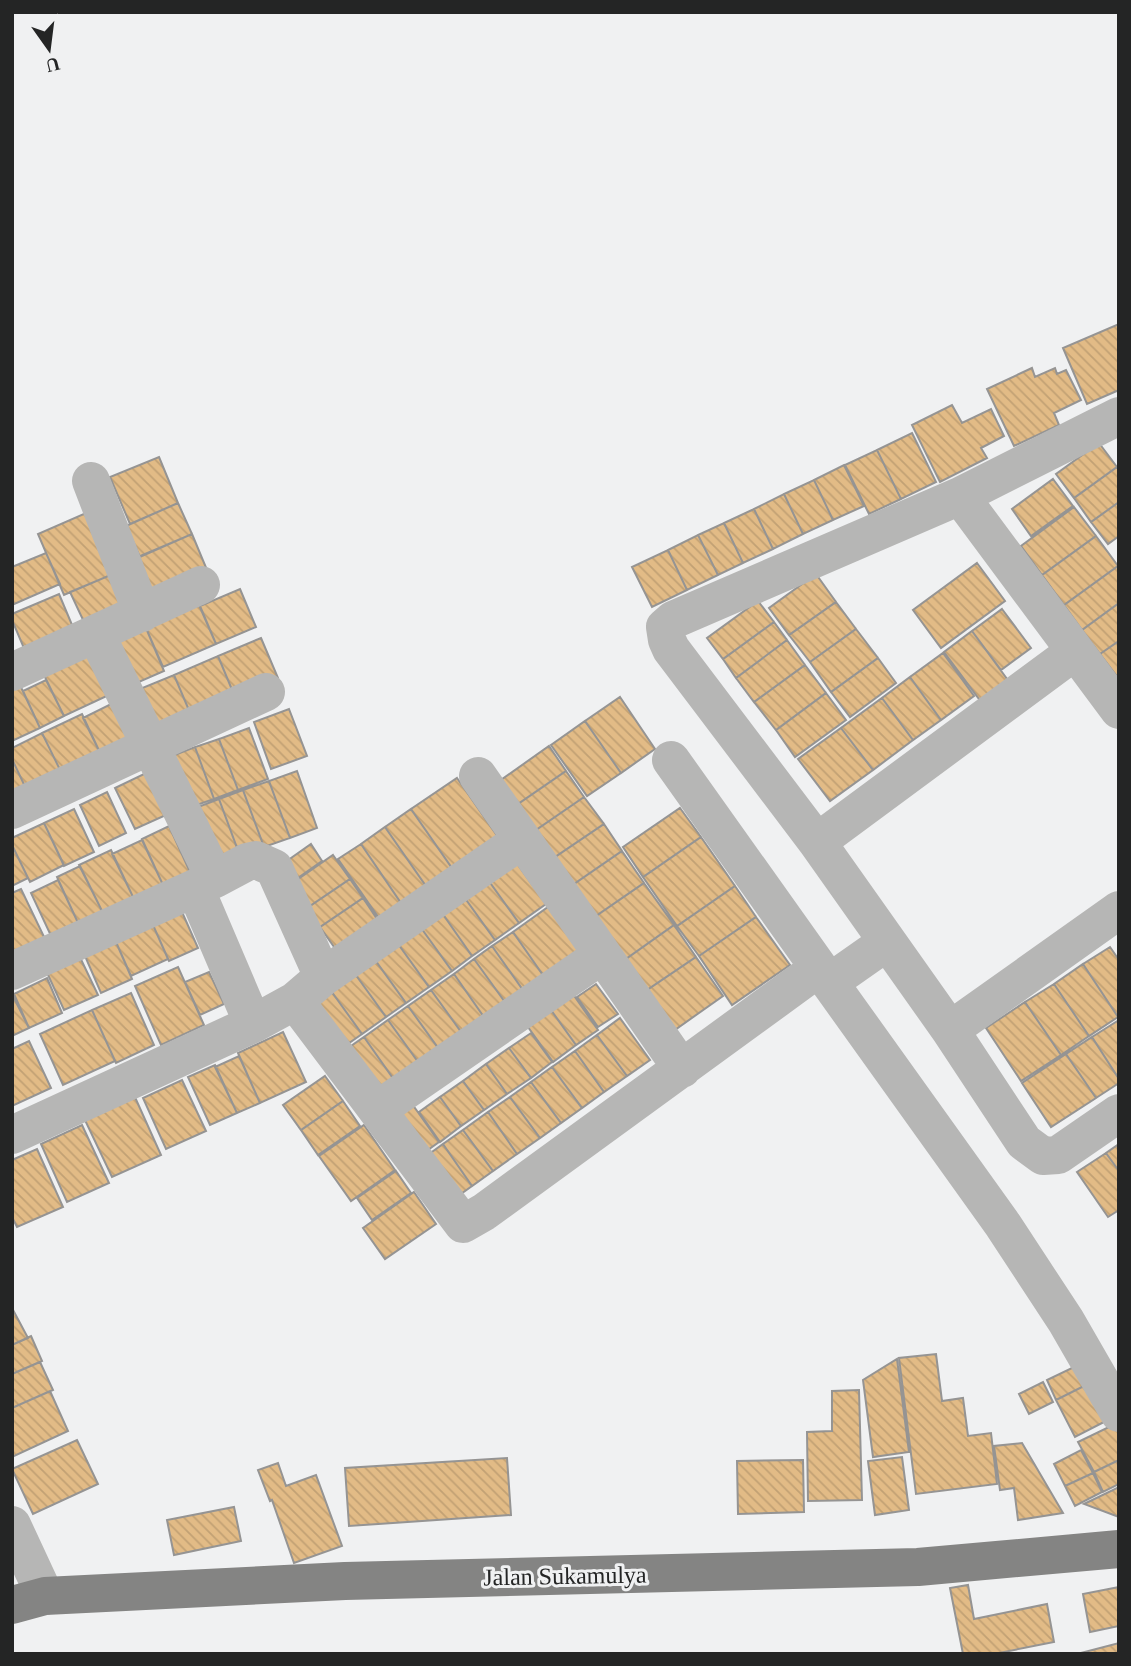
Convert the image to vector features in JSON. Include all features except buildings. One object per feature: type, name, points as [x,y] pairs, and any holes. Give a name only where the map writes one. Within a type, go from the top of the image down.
[{"type":"main road","name":"Jalan Sukamulya","points":[[29,1600],[345,1581],[918,1567],[1119,1549]]},
{"type":"street","points":[[1115,425],[960,496],[673,620],[665,627],[671,649],[817,842],[950,1030],[1024,1142],[1043,1156],[1058,1155],[1119,1113]]},
{"type":"street","points":[[91,481],[142,613]]},
{"type":"street","points":[[960,496],[1119,710]]},
{"type":"street","points":[[15,663],[96,634],[201,585]]},
{"type":"street","points":[[96,634],[151,747],[205,884],[253,1024]]},
{"type":"street","points":[[817,842],[1074,652]]},
{"type":"street","points":[[12,810],[266,692]]},
{"type":"street","points":[[671,760],[1003,1225],[1066,1321],[1119,1413]]},
{"type":"street","points":[[478,776],[682,1069]]},
{"type":"street","points":[[12,1135],[253,1024],[309,989],[510,848]]},
{"type":"street","points":[[12,971],[205,884],[247,862],[257,860],[274,868],[309,989],[377,1110],[464,1224],[682,1069],[825,975],[887,942]]},
{"type":"street","points":[[950,1030],[1119,910]]},
{"type":"street","points":[[377,1110],[601,955]]},
{"type":"street","points":[[12,1525],[29,1600]]}]
